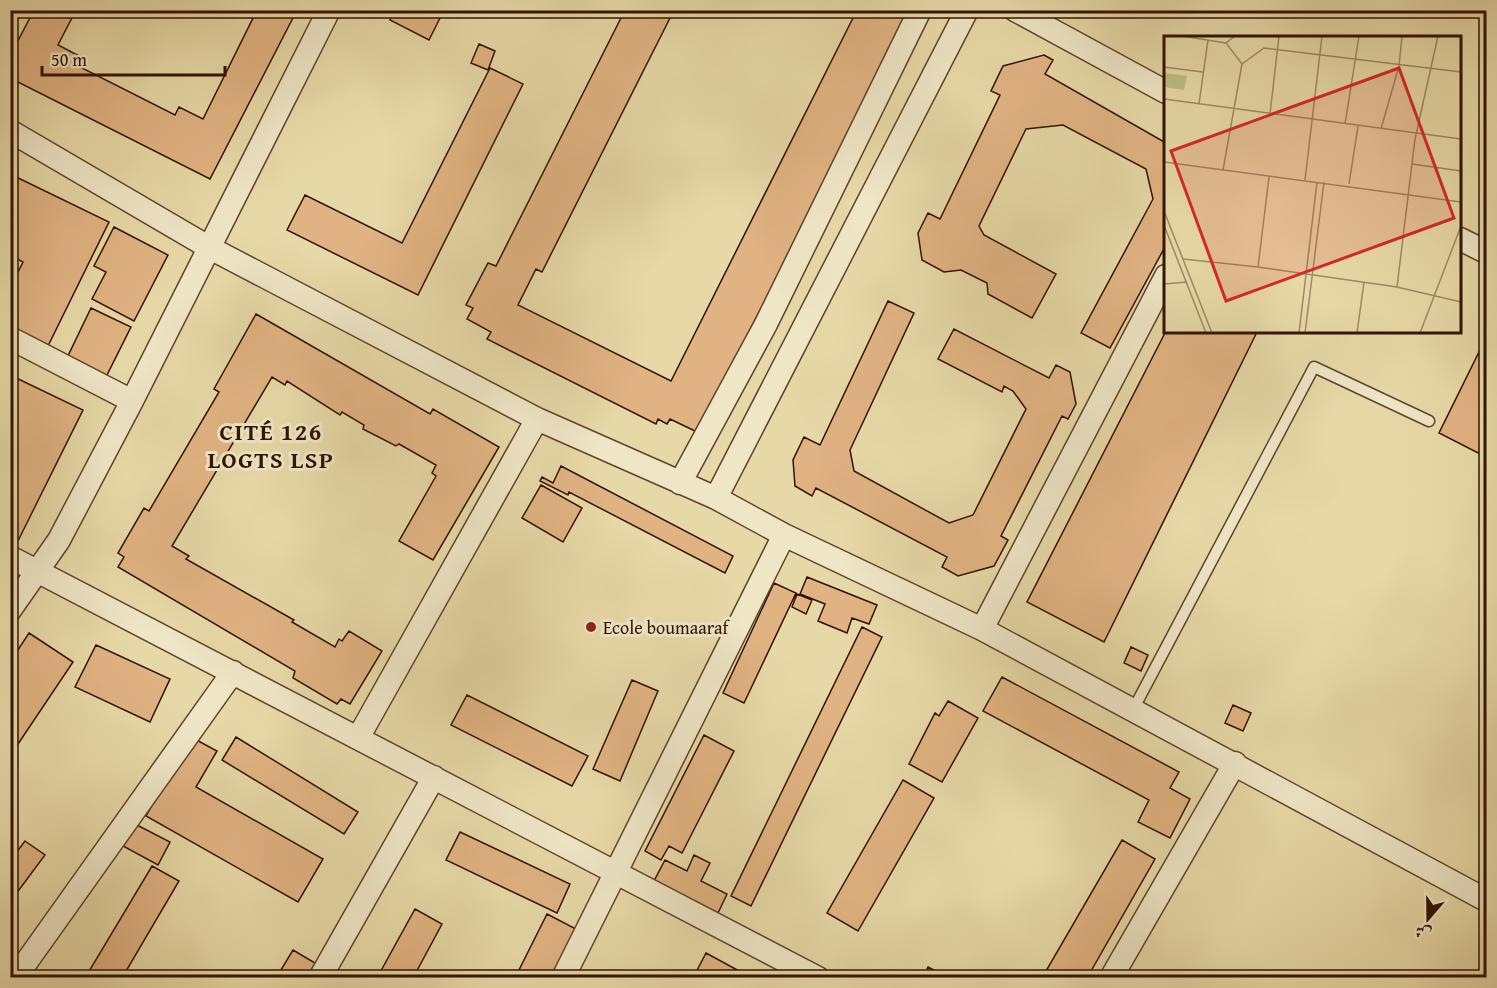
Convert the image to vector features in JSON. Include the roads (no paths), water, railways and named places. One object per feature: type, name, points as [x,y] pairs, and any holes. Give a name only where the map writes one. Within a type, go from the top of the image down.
[{"type":"street","points":[[10,610],[59,540],[210,248],[329,10]]},
{"type":"street","points":[[680,483],[766,324],[920,10]]},
{"type":"street","points":[[716,498],[966,10]]},
{"type":"street","points":[[1015,10],[1164,91]]},
{"type":"street","points":[[10,131],[210,248],[537,419],[716,498],[784,535],[982,629],[1134,708],[1486,900]]},
{"type":"street","points":[[1461,240],[1486,252]]},
{"type":"street","points":[[982,629],[1164,280]]},
{"type":"street","points":[[10,338],[132,401]]},
{"type":"street","points":[[358,738],[537,419]]},
{"type":"street","points":[[563,978],[784,535]]},
{"type":"street","points":[[10,556],[818,978]]},
{"type":"street","points":[[15,978],[233,672]]},
{"type":"street","points":[[1112,978],[1235,763]]},
{"type":"street","points":[[320,978],[434,777]]},
{"type":"lane","points":[[1134,708],[1314,367],[1429,421]]},
{"type":"place","name":"Ecole boumaaraf","points":[[591,627]]},
{"type":"district","name":"CITÉ 126 LOGTS LSP","points":[[271,445]]}]
